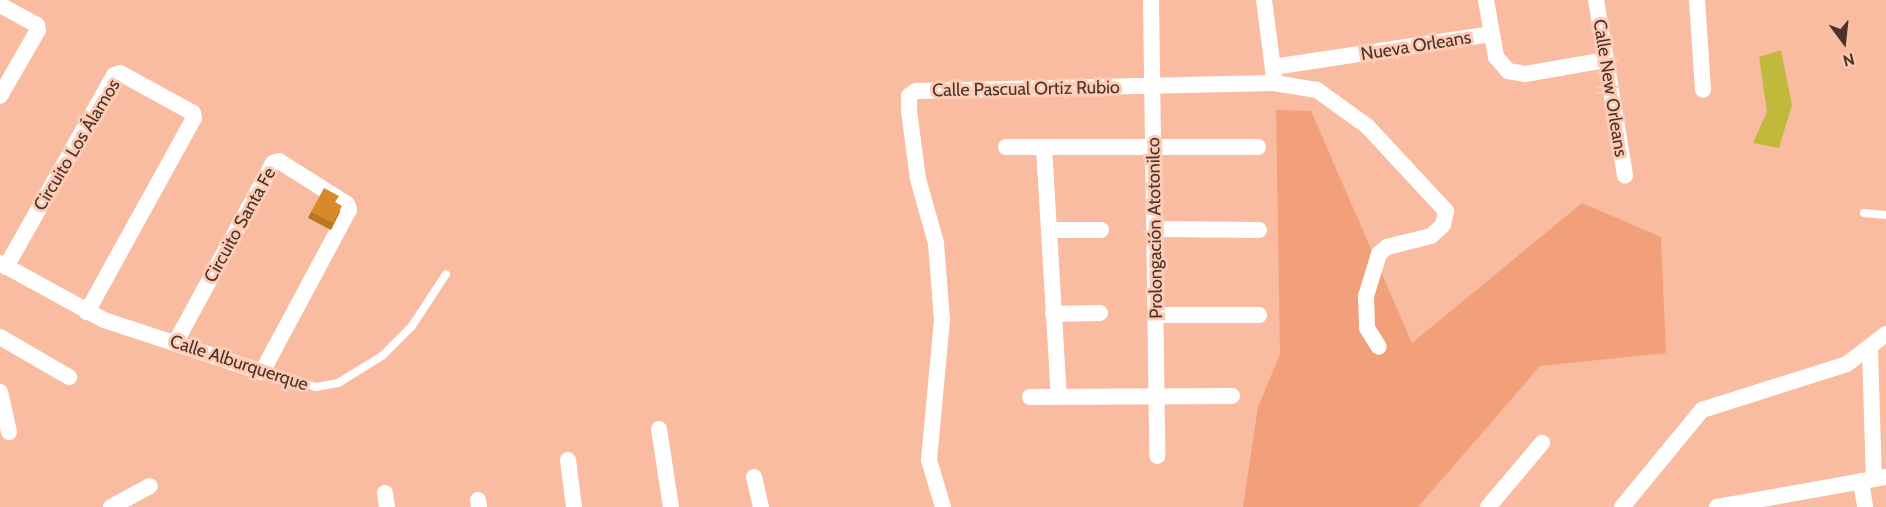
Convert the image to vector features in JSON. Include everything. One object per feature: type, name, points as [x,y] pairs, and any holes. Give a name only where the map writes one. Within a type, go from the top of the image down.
[{"type":"street","name":"Prolongación Atotonilco","points":[[1151,0],[1155,146],[1157,456]]},
{"type":"street","points":[[1264,0],[1273,75],[1317,90],[1367,126],[1446,211],[1443,225],[1431,236],[1387,246],[1379,254],[1366,296],[1367,328],[1379,347]]},
{"type":"street","points":[[1486,0],[1491,34]]},
{"type":"street","name":"Calle New Orleans","points":[[1596,0],[1625,176]]},
{"type":"street","points":[[1697,0],[1703,90]]},
{"type":"street","points":[[0,5],[37,25],[38,30],[0,96]]},
{"type":"street","name":"Nueva Orleans","points":[[1273,75],[1491,34],[1496,57],[1508,71],[1525,74],[1605,60]]},
{"type":"street","name":"Circuito Los Álamos","points":[[3,265],[114,75],[120,73],[193,113],[194,118],[87,312]]},
{"type":"street","name":"Calle Pascual Ortiz Rubio","points":[[943,507],[929,460],[942,320],[936,243],[918,179],[909,96],[932,88],[1154,88],[1273,75]]},
{"type":"street","points":[[1006,147],[1258,147]]},
{"type":"street","points":[[1044,147],[1059,397]]},
{"type":"street","name":"Circuito Santa Fe","points":[[176,342],[273,163],[279,161],[347,204],[349,210],[262,372]]},
{"type":"street","points":[[1156,229],[1259,230]]},
{"type":"street","points":[[1049,231],[1101,230]]},
{"type":"street","name":"Calle Alburquerque","points":[[3,265],[87,312],[262,372]]},
{"type":"street","points":[[1053,314],[1100,313]]},
{"type":"street","points":[[1156,315],[1259,315]]},
{"type":"street","points":[[1622,507],[1702,410],[1847,364],[1886,334]]},
{"type":"street","points":[[0,336],[69,377]]},
{"type":"street","points":[[1865,507],[1874,479],[1870,348]]},
{"type":"street","points":[[0,392],[9,432]]},
{"type":"street","points":[[1030,397],[1232,396]]},
{"type":"street","points":[[659,429],[671,507]]},
{"type":"street","points":[[1488,507],[1542,443]]},
{"type":"street","points":[[568,460],[574,507]]},
{"type":"street","points":[[754,477],[761,507]]},
{"type":"street","points":[[1717,507],[1796,500],[1874,479]]},
{"type":"street","points":[[111,507],[150,486]]},
{"type":"lane","points":[[1864,213],[1886,215]]},
{"type":"lane","name":"Calle Alburquerque","points":[[262,372],[316,387],[338,382],[382,356],[412,326],[446,274]]},
{"type":"shaded area","points":[[1781,50],[1792,105],[1779,148],[1753,143],[1767,112],[1759,57]]},
{"type":"shaded area","points":[[1276,110],[1311,111],[1412,343],[1582,203],[1661,237],[1666,353],[1540,366],[1418,507],[1243,507],[1258,407],[1280,354]]},
{"type":"building","points":[[324,188],[339,196],[335,202],[342,206],[333,223],[311,212]]}]
